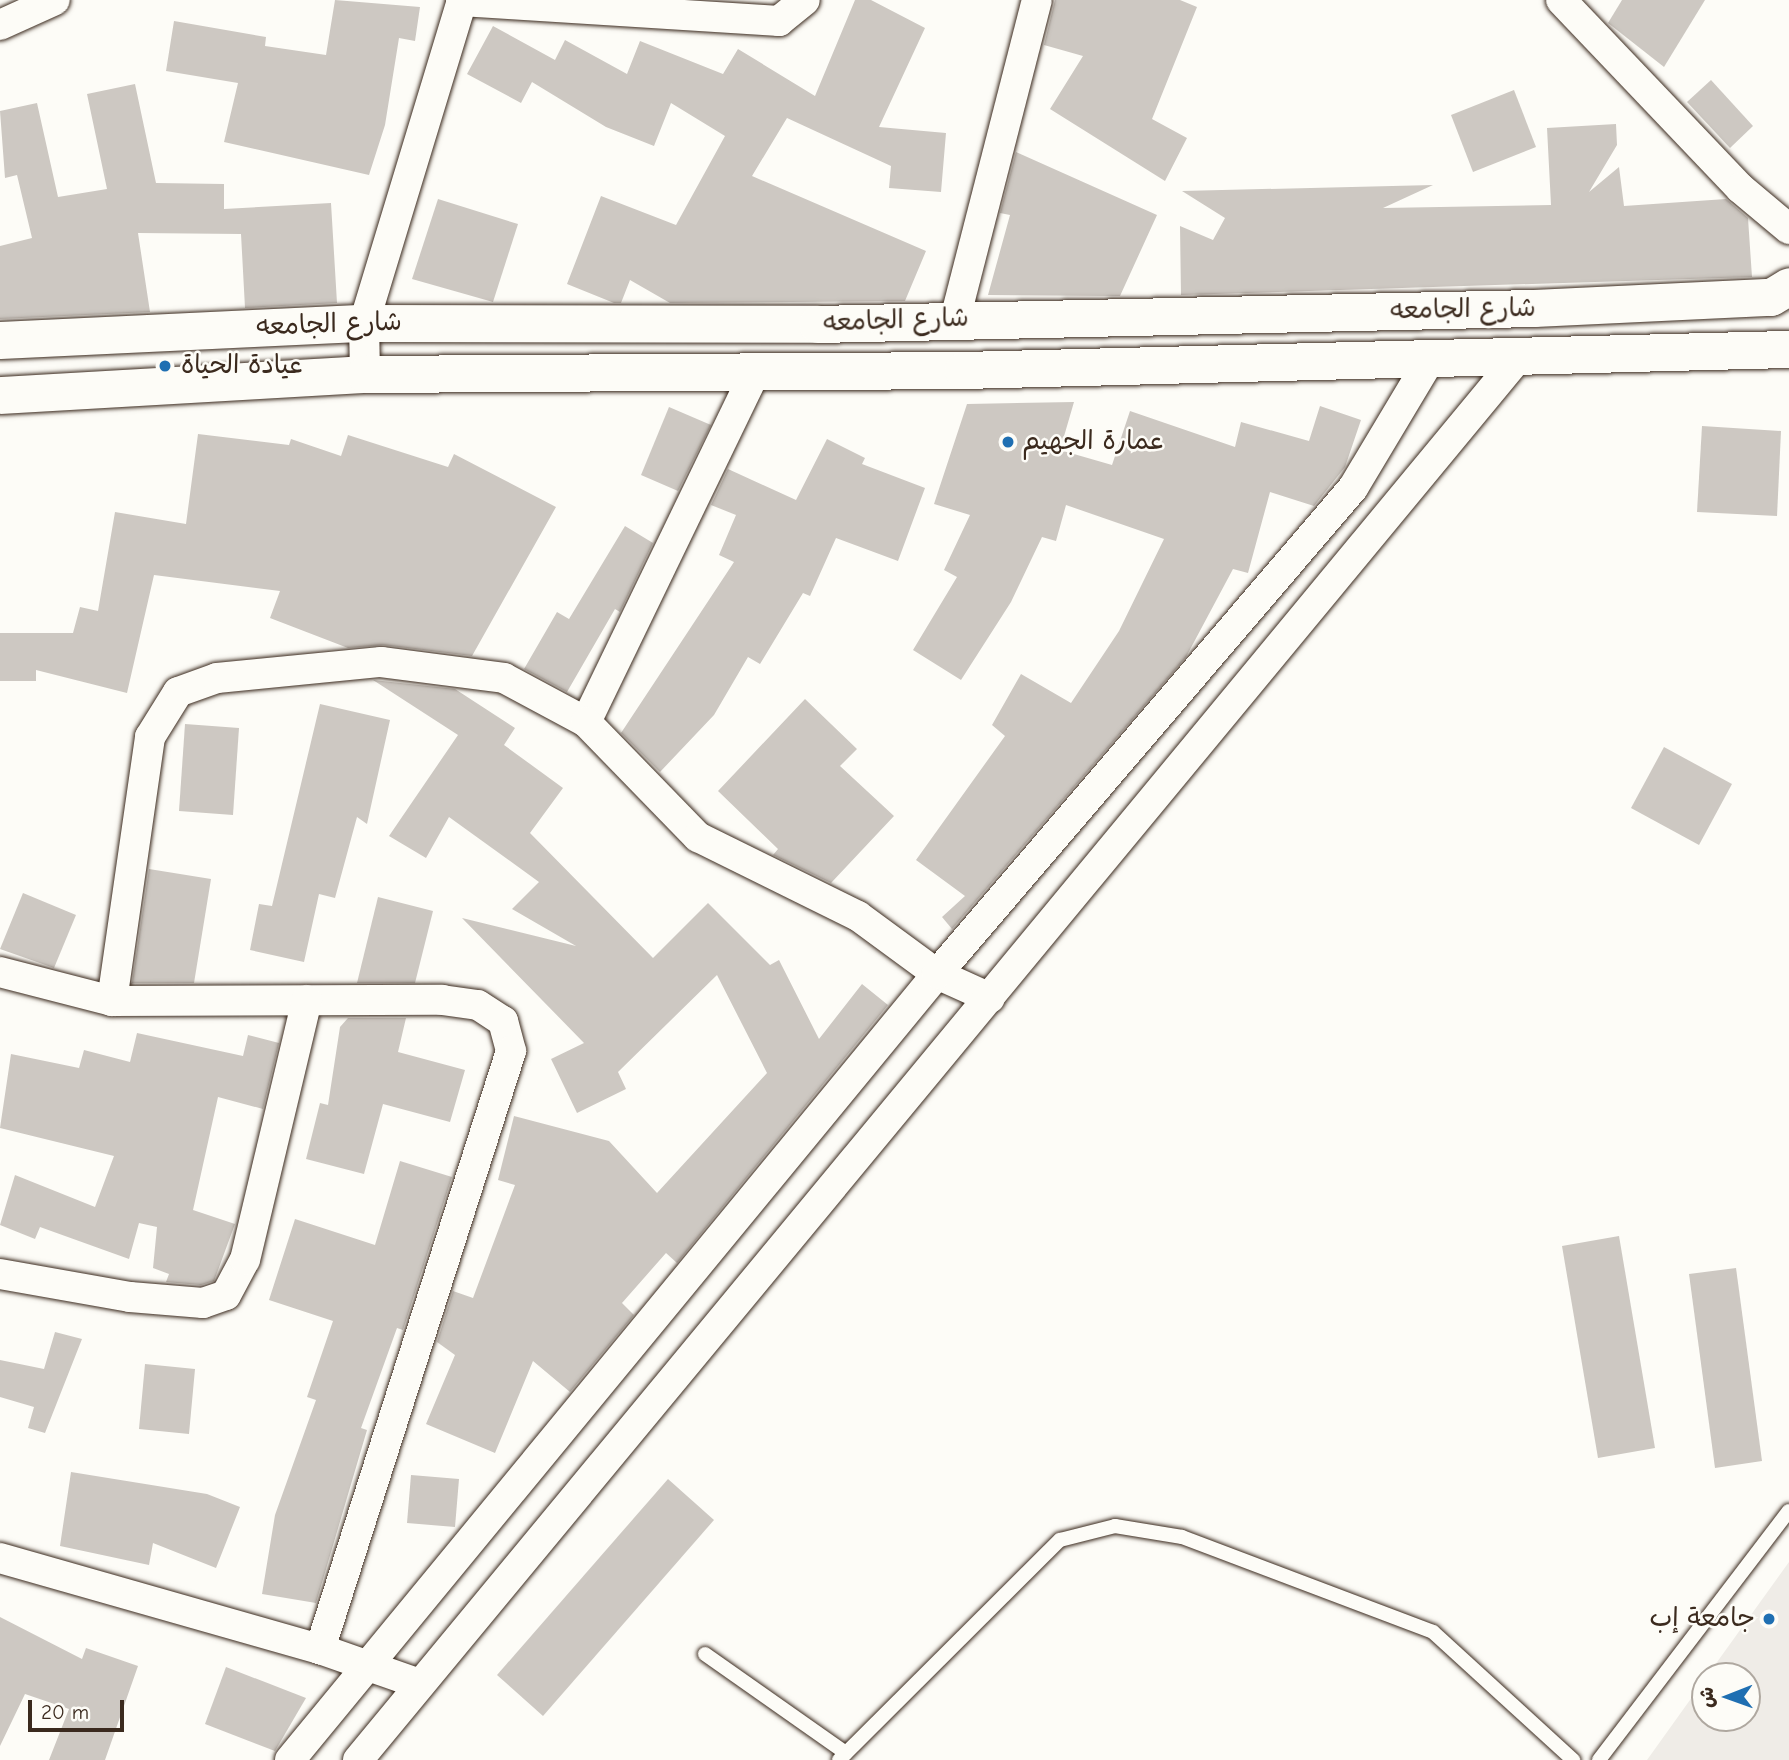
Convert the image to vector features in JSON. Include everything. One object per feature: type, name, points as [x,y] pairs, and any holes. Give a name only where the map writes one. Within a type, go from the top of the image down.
[{"type":"street","points":[[0,24],[55,0]]},
{"type":"street","points":[[365,374],[364,323],[462,0],[779,21],[805,0]]},
{"type":"street","points":[[955,319],[1037,0]]},
{"type":"street","points":[[1561,0],[1741,188],[1789,229]]},
{"type":"street","name":"شارع الجامعه","points":[[0,340],[364,323],[955,319],[1534,308],[1771,297],[1789,286]]},
{"type":"street","name":"شارع الجامعه","points":[[0,395],[365,374],[1429,361],[1789,349]]},
{"type":"street","points":[[358,1760],[1517,359]]},
{"type":"street","points":[[289,1760],[937,974],[1353,488],[1429,361]]},
{"type":"street","points":[[586,722],[757,369]]},
{"type":"street","points":[[112,1001],[150,737],[177,692],[217,678],[381,662],[444,666],[504,678],[586,722],[698,837],[858,916],[937,974],[989,998]]},
{"type":"street","points":[[0,972],[112,1001],[307,1000],[478,1005],[503,1021],[511,1051],[320,1649]]},
{"type":"street","points":[[0,1274],[130,1297],[202,1303],[226,1295],[245,1260],[307,1000]]},
{"type":"street","points":[[0,1558],[320,1649],[420,1685]]},
{"type":"lane","points":[[1599,1760],[1789,1511]]},
{"type":"lane","points":[[705,1654],[843,1757],[1060,1540],[1115,1526],[1182,1536],[1433,1632],[1573,1760]]},
{"type":"shaded area","name":"جامعة إب","points":[[1789,1562],[1789,1760],[1647,1760],[1691,1699],[1691,1732],[1761,1732],[1761,1662],[1717,1662]]},
{"type":"building","points":[[335,0],[420,7],[415,41],[399,38],[385,125],[369,175],[224,142],[238,83],[166,71],[174,21],[266,37],[265,46],[326,55]]},
{"type":"building","points":[[855,0],[871,0],[925,28],[879,127],[946,133],[941,192],[889,188],[891,166],[787,118],[752,176],[926,251],[905,301],[670,303],[630,280],[621,303],[614,303],[567,284],[601,196],[676,225],[725,136],[671,103],[654,146],[606,127],[532,82],[521,103],[467,74],[493,26],[555,60],[565,40],[627,74],[640,41],[723,74],[738,49],[815,96]]},
{"type":"building","points":[[1055,0],[1180,0],[1197,7],[1152,119],[1187,138],[1165,181],[1050,109],[1083,56],[1044,45]]},
{"type":"building","points":[[1622,0],[1705,0],[1664,67],[1608,23]]},
{"type":"building","points":[[1711,80],[1753,126],[1730,148],[1687,102]]},
{"type":"building","points":[[135,84],[156,183],[224,184],[224,209],[331,203],[337,303],[245,308],[241,234],[138,233],[150,312],[0,319],[0,246],[32,238],[17,175],[5,178],[0,111],[37,103],[58,197],[107,189],[87,94]]},
{"type":"building","points":[[1514,90],[1536,147],[1473,172],[1451,115]]},
{"type":"building","points":[[1616,124],[1617,145],[1589,192],[1619,167],[1624,206],[1726,199],[1748,218],[1752,277],[1181,295],[1180,226],[1213,240],[1225,218],[1182,191],[1433,185],[1383,208],[1551,205],[1547,128]]},
{"type":"building","points":[[1016,152],[1157,215],[1120,296],[988,295],[1010,215],[1000,213]]},
{"type":"building","points":[[438,199],[518,224],[493,302],[412,279]]},
{"type":"building","points":[[1074,402],[1060,450],[1112,465],[1130,411],[1235,447],[1241,422],[1309,441],[1320,406],[1361,420],[1345,467],[1314,506],[1270,492],[1248,573],[1233,569],[1186,657],[952,929],[942,917],[965,896],[916,860],[1005,736],[992,725],[1021,674],[1071,703],[1119,631],[1164,539],[1066,505],[1056,541],[1042,537],[1011,602],[961,680],[913,650],[957,577],[944,570],[970,515],[934,504],[967,404]]},
{"type":"building","points":[[669,407],[711,425],[678,491],[641,475]]},
{"type":"building","points":[[1702,426],[1781,431],[1777,516],[1697,512]]},
{"type":"building","points":[[198,434],[289,445],[291,439],[341,456],[348,435],[448,467],[454,454],[556,507],[472,656],[383,645],[348,648],[270,618],[280,591],[154,575],[127,693],[36,670],[36,681],[0,681],[0,633],[73,633],[80,607],[98,611],[115,512],[186,524]]},
{"type":"building","points":[[827,439],[865,458],[862,464],[925,488],[898,561],[836,538],[810,596],[803,593],[760,664],[748,657],[714,715],[660,772],[621,733],[734,562],[719,555],[736,515],[711,505],[728,469],[796,500]]},
{"type":"building","points":[[625,526],[653,543],[620,612],[615,609],[567,692],[524,669],[557,612],[569,619]]},
{"type":"building","points":[[373,680],[455,689],[515,728],[504,745],[563,788],[530,833],[653,958],[708,903],[770,965],[779,960],[819,1039],[862,984],[888,1005],[677,1263],[666,1253],[622,1303],[634,1315],[570,1392],[533,1361],[495,1453],[426,1424],[455,1355],[437,1342],[453,1291],[473,1298],[515,1185],[498,1180],[514,1116],[609,1141],[657,1193],[767,1073],[717,975],[618,1072],[626,1089],[577,1113],[551,1059],[584,1043],[462,918],[576,946],[512,909],[539,882],[449,817],[426,858],[389,836],[458,735]]},
{"type":"building","points":[[805,699],[857,749],[840,766],[894,816],[831,883],[773,855],[778,849],[718,791]]},
{"type":"building","points":[[320,704],[390,720],[367,824],[357,817],[335,898],[319,894],[304,962],[250,950],[259,904],[272,906]]},
{"type":"building","points":[[185,724],[239,728],[233,815],[179,811]]},
{"type":"building","points":[[1664,747],[1732,784],[1699,845],[1631,808]]},
{"type":"building","points":[[149,869],[211,879],[194,983],[132,983]]},
{"type":"building","points":[[23,893],[76,915],[54,968],[0,949]]},
{"type":"building","points":[[378,897],[433,911],[415,983],[357,983]]},
{"type":"building","points":[[348,1018],[406,1018],[398,1052],[465,1070],[450,1122],[383,1104],[364,1174],[306,1159],[320,1103],[328,1105],[340,1027]]},
{"type":"building","points":[[137,1033],[243,1056],[248,1035],[279,1043],[263,1109],[218,1097],[193,1210],[235,1224],[214,1281],[201,1285],[166,1282],[169,1274],[153,1268],[157,1227],[139,1223],[129,1259],[40,1227],[35,1239],[0,1225],[15,1175],[95,1207],[114,1156],[0,1128],[11,1054],[79,1068],[84,1050],[130,1062]]},
{"type":"building","points":[[400,1161],[452,1177],[403,1330],[397,1328],[361,1428],[367,1430],[316,1603],[262,1594],[275,1515],[316,1400],[307,1397],[333,1321],[269,1300],[295,1219],[375,1245]]},
{"type":"building","points":[[1619,1236],[1655,1448],[1598,1458],[1562,1246]]},
{"type":"building","points":[[1736,1268],[1762,1461],[1715,1468],[1689,1274]]},
{"type":"building","points":[[55,1332],[82,1339],[45,1433],[28,1428],[34,1407],[0,1397],[0,1360],[44,1369]]},
{"type":"building","points":[[145,1364],[195,1369],[189,1434],[139,1429]]},
{"type":"building","points":[[71,1472],[207,1494],[240,1507],[216,1568],[153,1543],[149,1565],[60,1546]]},
{"type":"building","points":[[411,1475],[459,1479],[455,1527],[407,1523]]},
{"type":"building","points":[[668,1479],[714,1520],[543,1716],[497,1675]]},
{"type":"building","points":[[0,1617],[82,1659],[86,1648],[138,1666],[105,1760],[49,1760],[69,1709],[25,1694],[0,1746]]},
{"type":"building","points":[[226,1667],[306,1698],[275,1751],[205,1724]]},
{"type":"place","name":"عيادة الحياة","points":[[165,366]]},
{"type":"place","name":"عمارة الجهيم","points":[[1008,442]]},
{"type":"place","name":"جامعة إب","points":[[1769,1619]]}]
